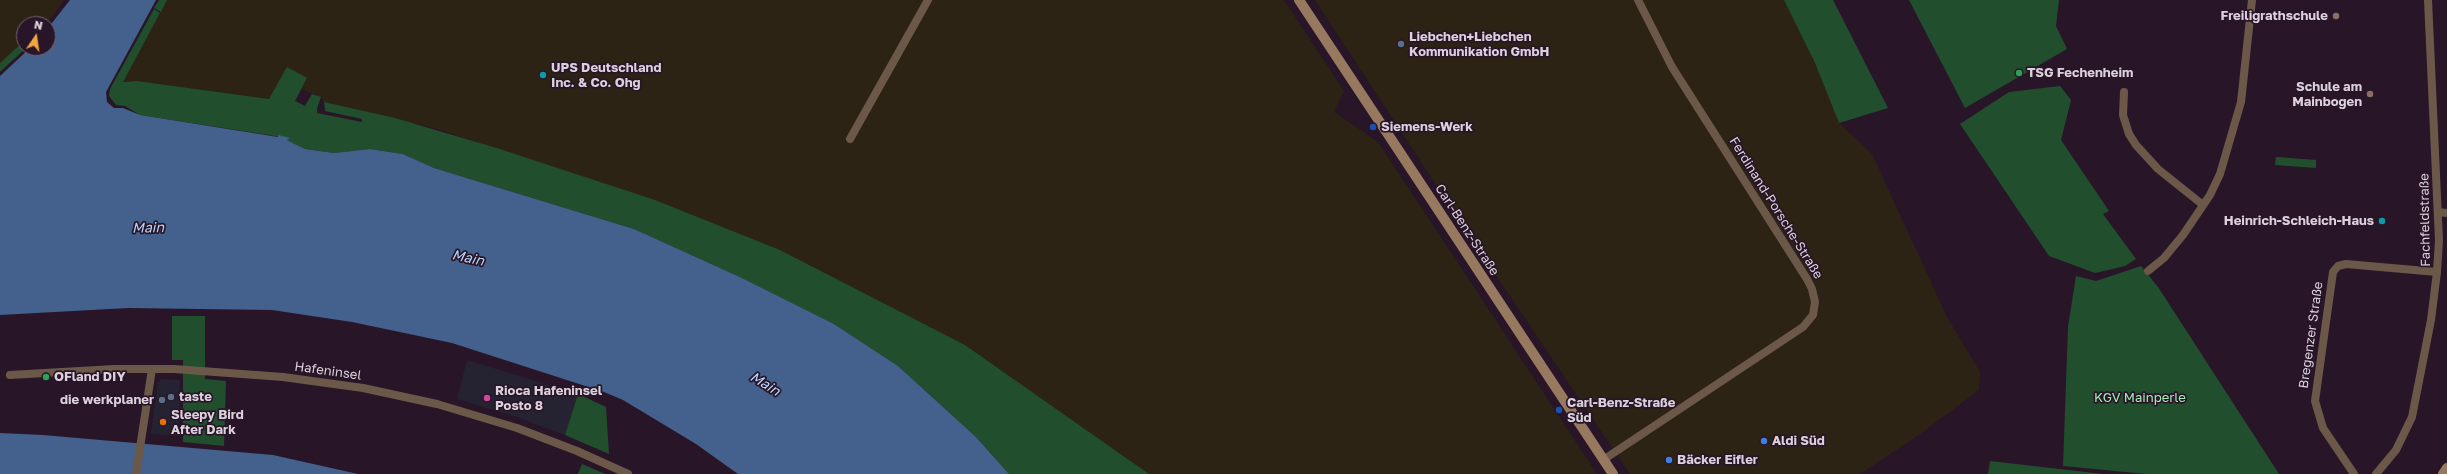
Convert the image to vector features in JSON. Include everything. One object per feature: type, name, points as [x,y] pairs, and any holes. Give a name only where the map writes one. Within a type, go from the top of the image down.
[{"type":"main road","name":"Carl-Benz-Straße","points":[[1299,0],[1612,474]]},
{"type":"main road","points":[[2443,474],[2447,468]]},
{"type":"street","points":[[850,139],[928,0]]},
{"type":"street","name":"Ferdinand-Porsche-Straße","points":[[1604,460],[1804,327],[1813,315],[1815,302],[1812,289],[1807,279],[1672,66],[1638,0]]},
{"type":"street","points":[[2148,271],[2178,241],[2203,205],[2222,169],[2241,102],[2252,0]]},
{"type":"street","name":"Fachfeldstraße","points":[[2376,474],[2396,450],[2412,417],[2431,320],[2440,249],[2428,0]]},
{"type":"street","points":[[2124,92],[2123,115],[2134,142],[2149,161],[2203,205]]},
{"type":"street","points":[[2438,212],[2447,213]]},
{"type":"street","name":"Bregenzer Straße","points":[[2354,474],[2327,434],[2316,409],[2316,386],[2333,272],[2338,266],[2346,264],[2437,272]]},
{"type":"street","points":[[136,474],[152,368]]},
{"type":"street","name":"Hafeninsel","points":[[10,375],[152,368],[283,377],[401,396],[517,428],[577,451],[628,474]]},
{"type":"shaded area","points":[[0,0],[64,0],[53,16],[16,16],[16,48],[0,63]]},
{"type":"shaded area","points":[[167,0],[1284,0],[1344,91],[1334,112],[1378,142],[1597,474],[1149,474],[965,345],[780,250],[655,200],[434,128],[324,102],[321,97],[302,89],[307,78],[269,99],[137,81],[122,82]]},
{"type":"shaded area","points":[[1315,0],[1784,0],[1815,63],[1839,123],[1872,154],[1947,317],[1980,372],[1979,390],[1920,434],[1860,474],[1630,474],[1477,247]]},
{"type":"shaded area","points":[[467,360],[578,394],[565,435],[517,417],[457,399]]},
{"type":"shaded area","points":[[162,379],[180,380],[179,436],[151,434],[158,382]]},
{"type":"green space","points":[[159,0],[167,0],[161,12],[154,8]]},
{"type":"green space","points":[[1784,0],[1833,0],[1888,108],[1839,123],[1815,63]]},
{"type":"green space","points":[[1909,0],[2059,0],[2056,26],[2067,49],[1965,108]]},
{"type":"green space","points":[[154,9],[160,13],[123,82],[137,81],[269,99],[287,67],[307,78],[295,101],[305,106],[312,94],[321,97],[317,108],[317,113],[362,122],[362,119],[325,111],[324,102],[395,118],[500,149],[655,200],[780,250],[965,345],[1149,474],[1009,474],[976,437],[898,366],[834,324],[740,277],[634,229],[434,168],[403,154],[370,149],[334,153],[305,149],[287,140],[288,138],[140,115],[125,106],[116,105],[109,96],[110,89]]},
{"type":"green space","points":[[16,48],[16,56],[17,56],[0,72],[0,63]]},
{"type":"green space","points":[[2060,86],[2071,100],[2061,140],[2109,211],[2103,214],[2136,259],[2125,266],[2095,273],[2049,256],[1960,124],[2009,92]]},
{"type":"green space","points":[[2276,157],[2316,160],[2316,168],[2275,165]]},
{"type":"green space","name":"KGV Mainperle","points":[[2141,266],[2158,287],[2279,474],[2146,474],[2063,466],[2068,327],[2076,276],[2096,281]]},
{"type":"green space","points":[[172,316],[205,316],[205,379],[226,381],[224,446],[183,442],[183,360],[172,360]]},
{"type":"green space","points":[[578,394],[606,407],[609,454],[565,435]]},
{"type":"green space","points":[[1990,461],[2103,474],[1988,474]]},
{"type":"green space","points":[[582,464],[603,473],[606,474],[578,474]]},
{"type":"water","name":"Main","points":[[70,0],[156,0],[106,92],[107,102],[114,108],[123,108],[140,115],[278,137],[278,135],[290,138],[287,140],[305,149],[334,153],[370,149],[403,154],[434,168],[634,229],[740,277],[834,324],[898,366],[976,437],[1009,474],[738,474],[696,444],[623,400],[604,392],[452,343],[352,322],[272,310],[128,308],[0,315],[0,76],[21,56],[56,56],[56,18]]},
{"type":"water","points":[[0,433],[43,435],[273,455],[358,474],[0,474]]},
{"type":"place","name":"Freiligrathschule","points":[[2336,16]]},
{"type":"place","name":"Liebchen+Liebchen Kommunikation GmbH","points":[[1401,44]]},
{"type":"place","name":"TSG Fechenheim","points":[[2019,73]]},
{"type":"place","name":"UPS Deutschland Inc. & Co. Ohg","points":[[543,75]]},
{"type":"place","name":"Schule am Mainbogen","points":[[2370,94]]},
{"type":"place","name":"Siemens-Werk","points":[[1373,127]]},
{"type":"place","name":"Heinrich-Schleich-Haus","points":[[2382,221]]},
{"type":"place","name":"OFland DIY","points":[[46,377]]},
{"type":"place","name":"taste","points":[[171,397]]},
{"type":"place","name":"Rioca Hafeninsel Posto 8","points":[[487,398]]},
{"type":"place","name":"die werkplaner","points":[[162,400]]},
{"type":"place","name":"Carl-Benz-Straße Süd","points":[[1559,410]]},
{"type":"place","name":"Sleepy Bird After Dark","points":[[163,422]]},
{"type":"place","name":"Aldi Süd","points":[[1764,441]]},
{"type":"place","name":"Bäcker Eifler","points":[[1669,460]]}]
